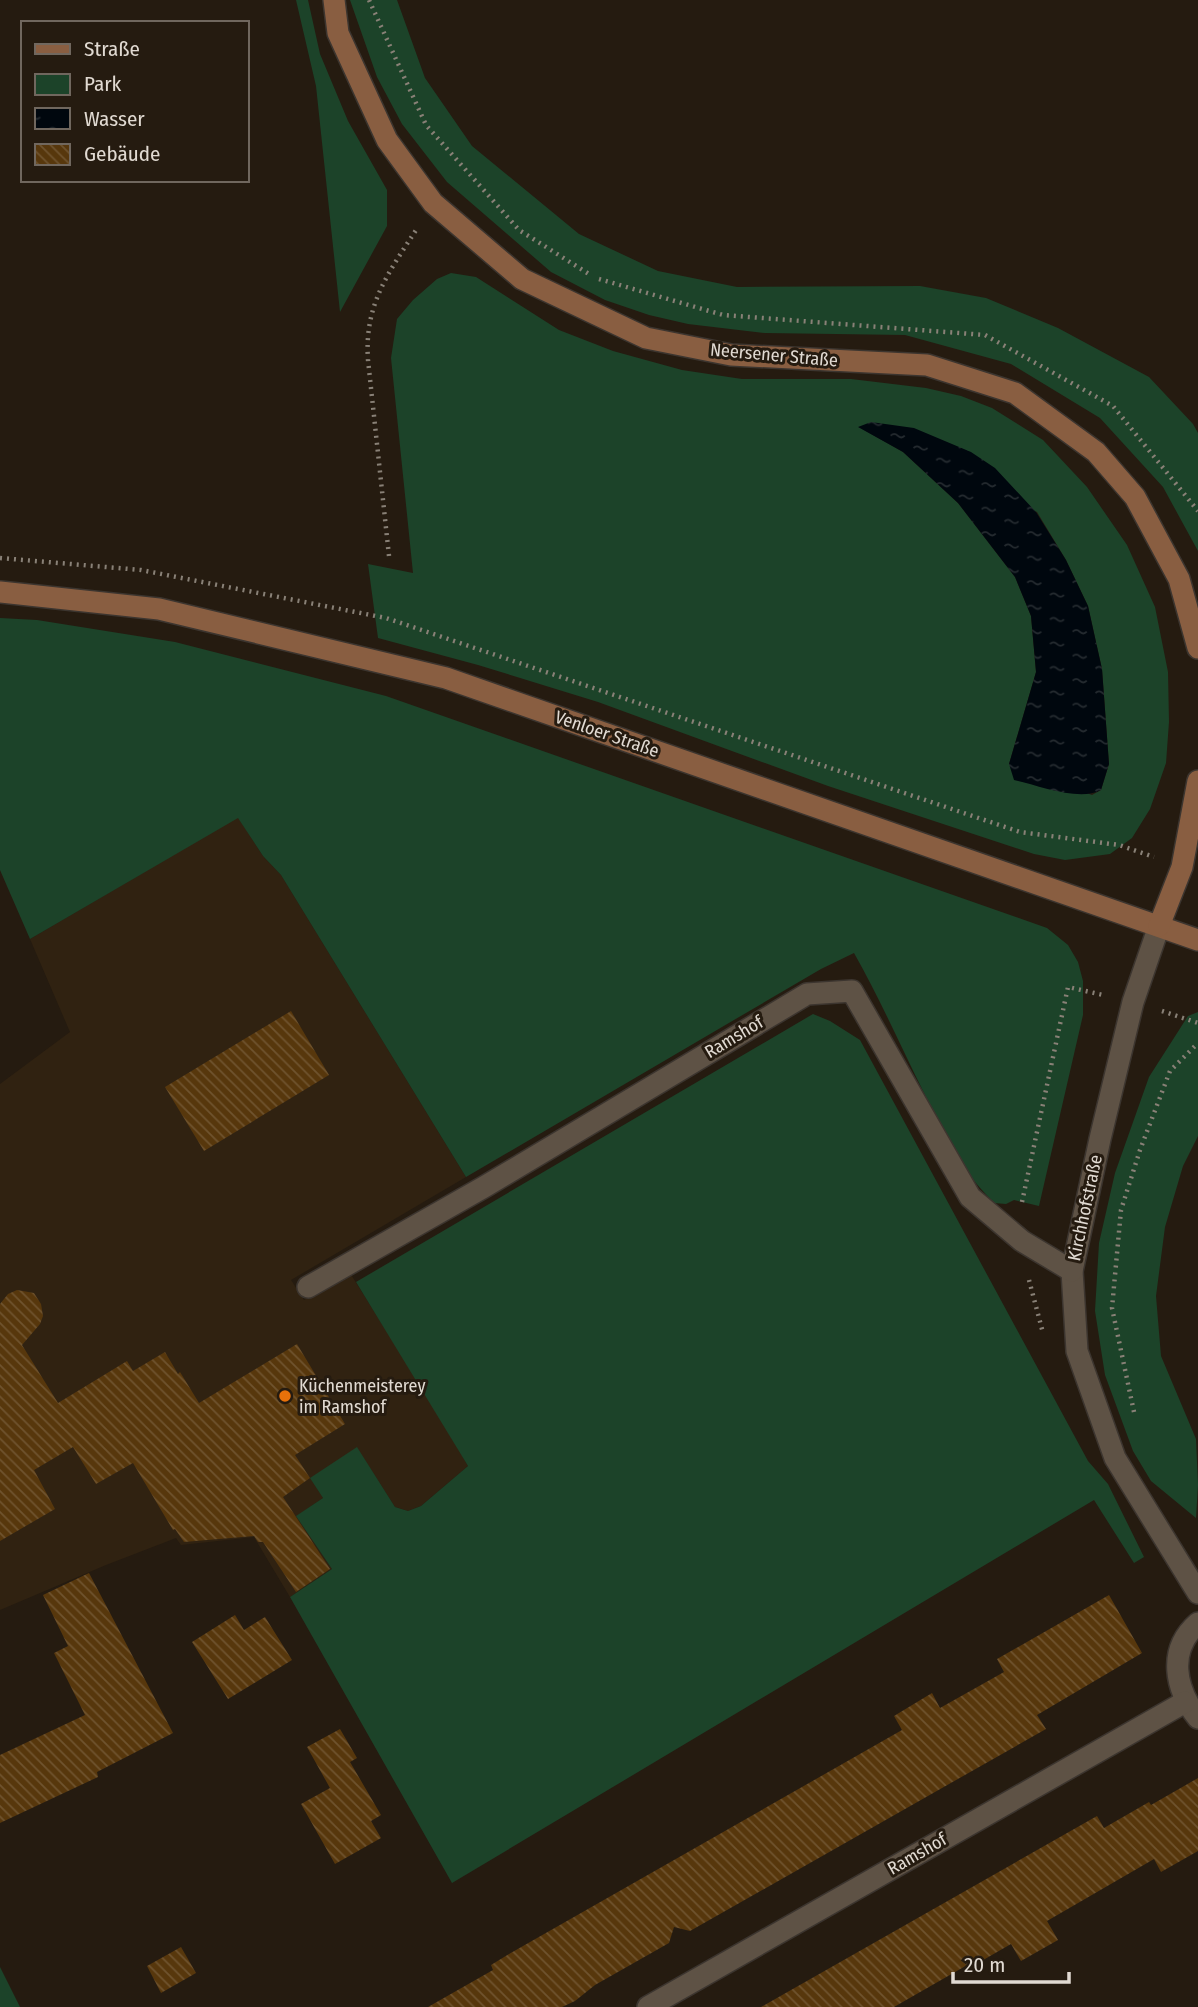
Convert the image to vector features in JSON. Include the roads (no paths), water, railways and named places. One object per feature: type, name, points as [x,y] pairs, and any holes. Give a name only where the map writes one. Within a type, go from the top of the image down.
[{"type":"street","name":"Neersener Straße","points":[[334,0],[338,33],[387,140],[433,203],[522,279],[646,338],[731,355],[928,365],[1015,393],[1096,452],[1135,496],[1179,579],[1198,648]]},
{"type":"street","name":"Venloer Straße","points":[[0,592],[20,592],[159,609],[446,678],[1198,940]]},
{"type":"street","points":[[1159,926],[1182,867],[1198,781]]},
{"type":"street","name":"Kirchhofstraße","points":[[1159,926],[1130,1014],[1072,1271],[1076,1351],[1115,1458],[1198,1593]]},
{"type":"street","name":"Ramshof","points":[[308,1287],[484,1187],[807,994],[852,990],[970,1197],[1022,1241],[1072,1271]]},
{"type":"street","points":[[1192,1710],[1178,1683],[1177,1663],[1183,1643],[1198,1623]]},
{"type":"street","name":"Ramshof","points":[[648,2007],[1192,1710]]},
{"type":"water","points":[[871,422],[914,428],[971,452],[995,468],[1036,512],[1066,560],[1088,606],[1102,669],[1109,764],[1101,790],[1092,793],[1070,793],[1014,780],[1009,764],[1036,672],[1031,616],[1015,577],[958,503],[903,452],[858,427]]},
{"type":"place","name":"Küchenmeisterey im Ramshof","points":[[285,1396]]}]
